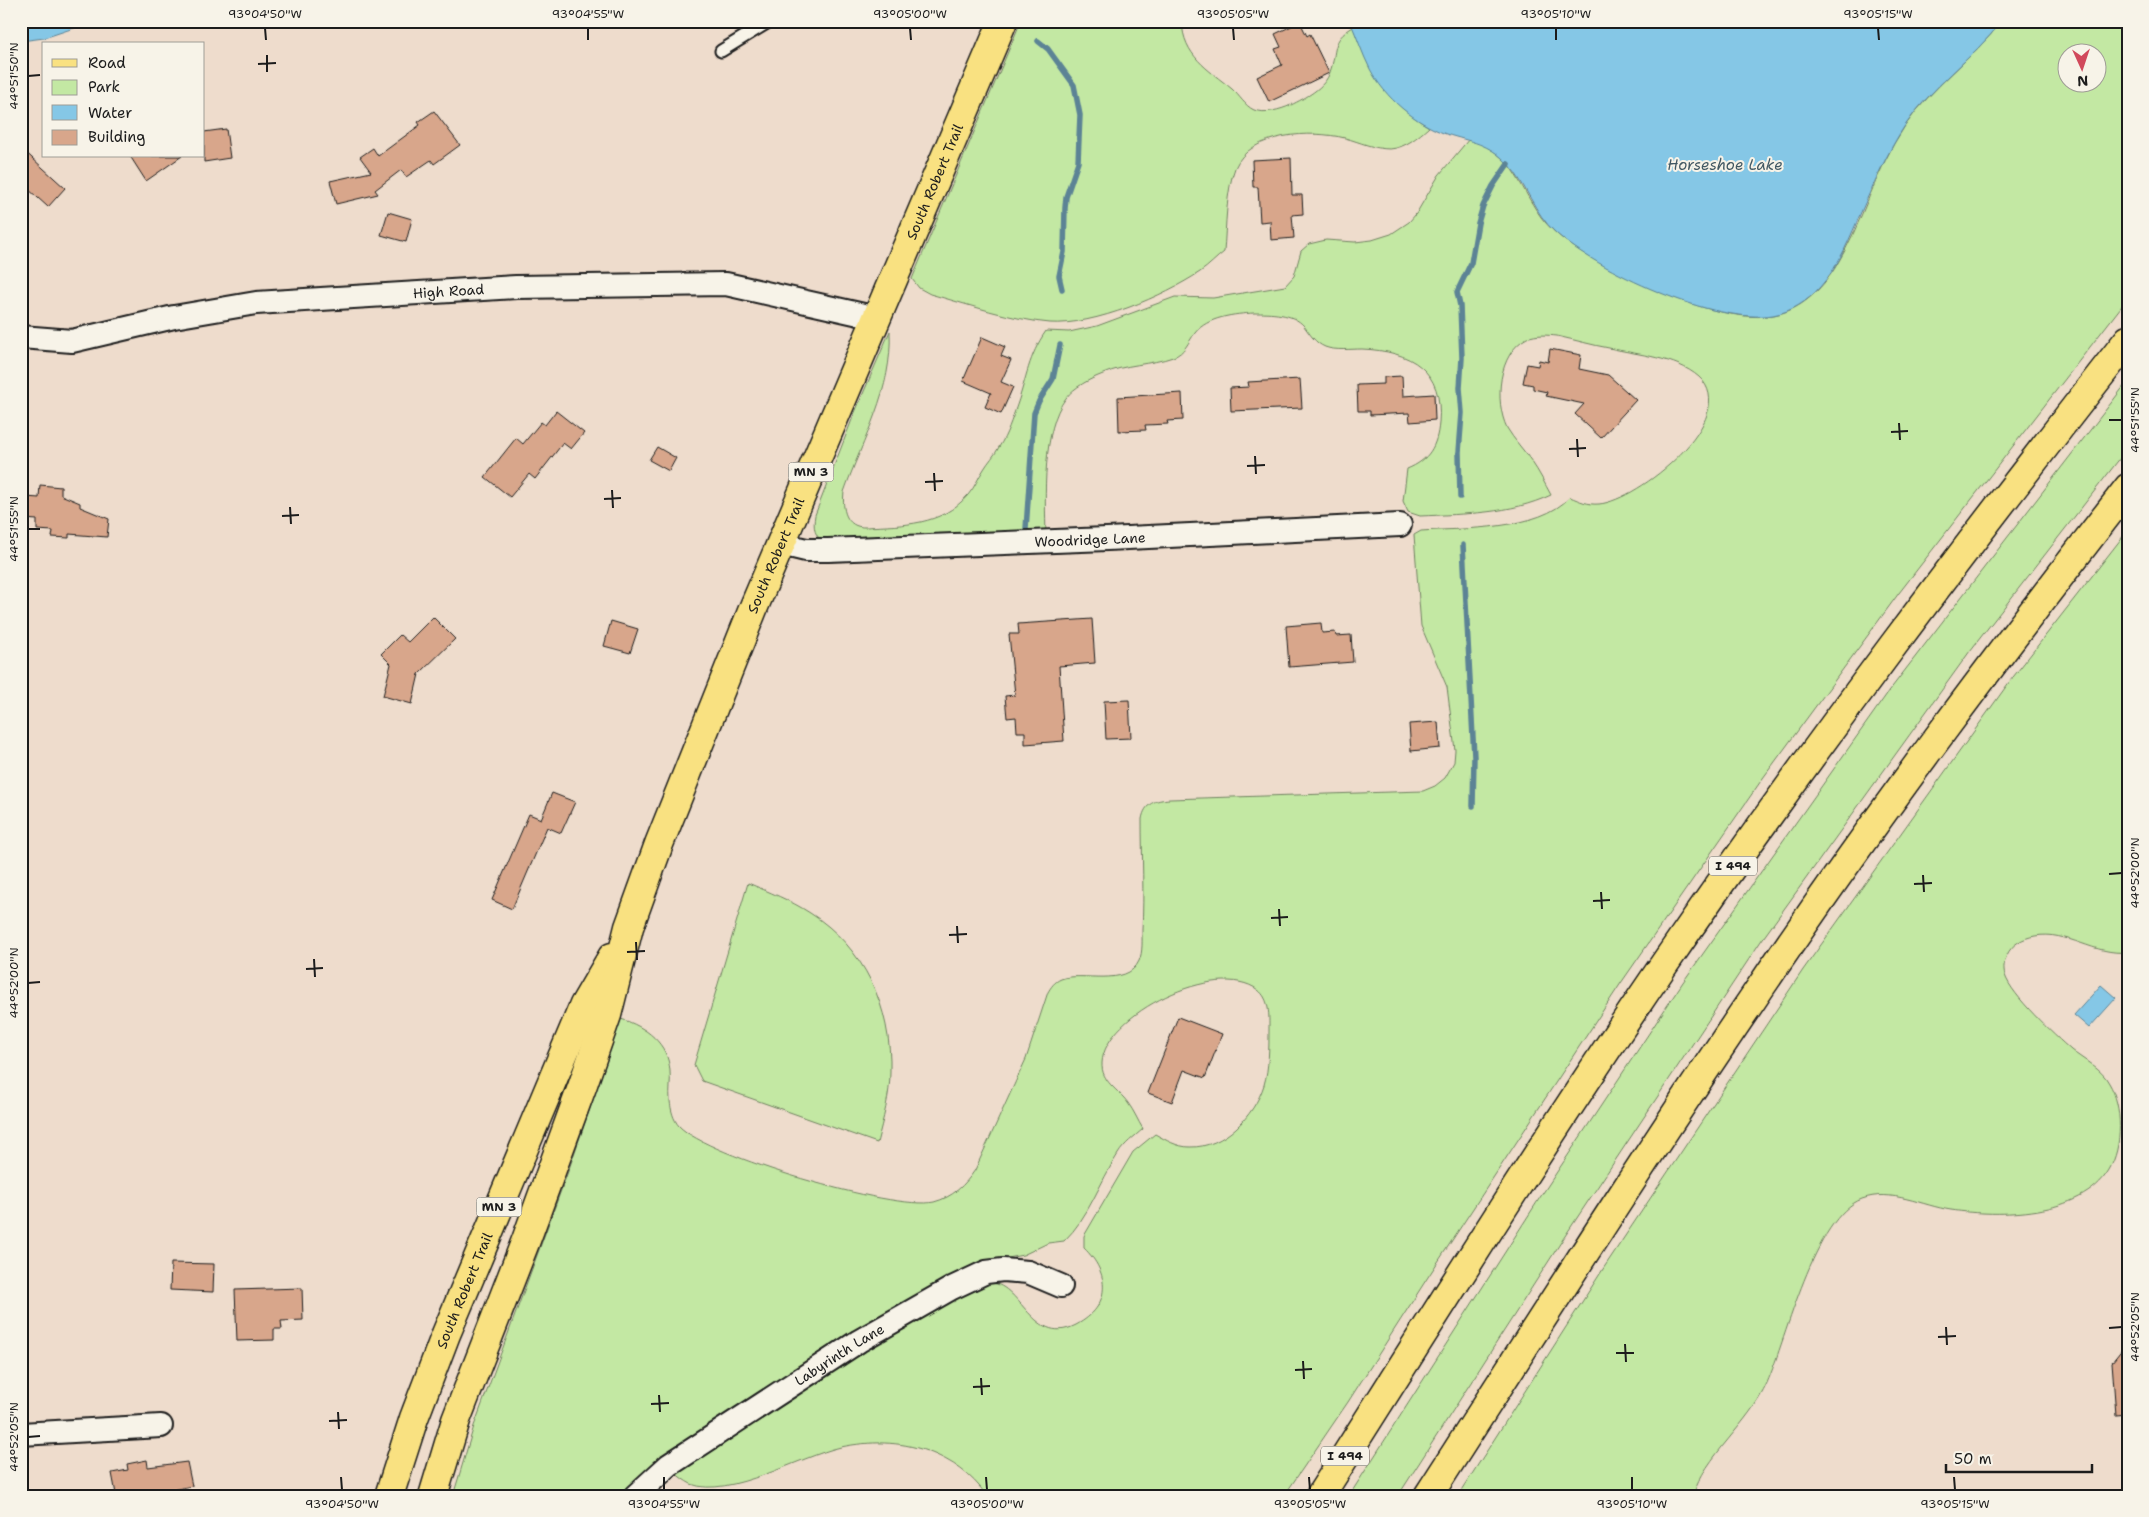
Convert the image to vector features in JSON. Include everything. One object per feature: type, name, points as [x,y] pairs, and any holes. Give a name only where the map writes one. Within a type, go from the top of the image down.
[{"type":"main road","name":"South Robert Trail","points":[[433,1496],[459,1411],[526,1240],[582,1087],[607,1015],[629,927],[700,739],[1003,21]]},
{"type":"main road","name":"I 494","points":[[1320,1496],[1370,1416],[1662,968],[1746,848],[1914,616],[2128,340]]},
{"type":"main road","points":[[1428,1496],[1584,1253],[1782,956],[1980,680],[2128,488]]},
{"type":"main road","name":"South Robert Trail","points":[[389,1496],[414,1418],[446,1334],[507,1187],[584,1005],[629,927]]},
{"type":"main road","points":[[1308,1496],[1370,1416]]},
{"type":"street","name":"High Road","points":[[21,337],[72,341],[174,317],[256,303],[516,287],[726,284],[877,318]]},
{"type":"street","name":"Woodridge Lane","points":[[781,544],[806,550],[828,550],[1107,539],[1400,524]]},
{"type":"street","name":"Labyrinth Lane","points":[[635,1496],[652,1478],[670,1465],[859,1341],[952,1288],[986,1272],[1011,1269],[1036,1274],[1061,1286]]},
{"type":"street","points":[[21,1434],[161,1426]]},
{"type":"lane","points":[[721,51],[770,21]]},
{"type":"green space","points":[[1021,21],[1182,21],[1183,33],[1187,44],[1198,61],[1232,89],[1248,106],[1263,112],[1291,105],[1319,88],[1330,72],[1338,42],[1353,27],[1373,72],[1390,96],[1414,117],[1429,127],[1406,144],[1390,149],[1373,147],[1345,138],[1316,134],[1283,136],[1254,147],[1243,156],[1235,168],[1232,177],[1227,209],[1224,252],[1200,272],[1168,291],[1128,308],[1087,320],[1068,323],[1050,323],[1021,319],[990,311],[930,294],[919,288],[912,279]]},
{"type":"green space","points":[[2002,21],[2128,21],[2128,298],[1899,593],[1763,778],[1621,983],[1348,1402],[1284,1496],[987,1496],[975,1481],[945,1459],[906,1445],[884,1443],[841,1447],[765,1475],[724,1486],[706,1487],[691,1484],[675,1473],[891,1334],[930,1311],[981,1285],[996,1284],[1007,1290],[1036,1320],[1047,1327],[1060,1330],[1076,1325],[1088,1317],[1101,1299],[1103,1289],[1099,1268],[1084,1248],[1084,1236],[1133,1152],[1155,1134],[1185,1147],[1203,1146],[1226,1136],[1245,1119],[1253,1108],[1264,1085],[1268,1065],[1269,1036],[1269,1013],[1265,998],[1258,990],[1240,982],[1217,981],[1166,996],[1142,1010],[1122,1027],[1108,1045],[1102,1063],[1104,1075],[1128,1103],[1143,1129],[1120,1150],[1087,1211],[1073,1232],[1064,1241],[1048,1243],[1023,1255],[983,1263],[630,1487],[623,1496],[453,1496],[474,1426],[570,1166],[621,1019],[647,1032],[660,1044],[668,1061],[670,1101],[674,1117],[679,1126],[696,1138],[761,1166],[843,1190],[912,1203],[934,1202],[953,1194],[967,1181],[975,1170],[1026,1059],[1048,992],[1052,986],[1061,979],[1070,977],[1103,977],[1125,974],[1133,969],[1139,961],[1142,942],[1142,819],[1148,806],[1160,800],[1170,799],[1423,791],[1435,786],[1445,778],[1454,762],[1455,750],[1447,687],[1421,626],[1414,535],[1421,531],[1479,528],[1521,522],[1556,508],[1570,497],[1584,502],[1599,504],[1616,499],[1637,489],[1680,454],[1697,434],[1707,413],[1709,394],[1699,377],[1690,370],[1668,361],[1557,336],[1538,335],[1527,338],[1517,345],[1504,366],[1501,378],[1501,405],[1507,428],[1535,466],[1551,495],[1520,506],[1487,512],[1420,516],[1408,512],[1403,501],[1407,469],[1426,457],[1434,445],[1439,423],[1439,405],[1436,389],[1430,377],[1421,367],[1409,359],[1395,354],[1362,349],[1325,347],[1316,341],[1304,326],[1288,316],[1267,313],[1238,314],[1222,317],[1207,323],[1195,333],[1177,355],[1164,360],[1111,371],[1088,381],[1069,394],[1058,411],[1049,445],[1045,502],[1046,535],[825,543],[815,531],[815,515],[853,417],[890,331],[890,353],[882,394],[844,492],[846,516],[849,521],[866,527],[894,526],[934,518],[946,513],[968,495],[997,450],[1009,427],[1035,350],[1046,331],[1069,332],[1097,326],[1175,297],[1213,298],[1285,286],[1294,276],[1301,251],[1309,244],[1326,240],[1355,242],[1372,240],[1391,234],[1409,222],[1416,214],[1439,175],[1469,139],[1496,153],[1505,161],[1548,226],[1565,241],[1593,259],[1643,285],[1699,306],[1727,313],[1752,316],[1774,315],[1793,309],[1801,304],[1823,284],[1845,251],[1885,160],[1905,126],[1927,98],[1978,48]]},
{"type":"green space","points":[[2128,381],[2128,448],[1970,651],[1761,941],[1563,1239],[1398,1496],[1349,1496],[1539,1199],[1683,982],[1889,691]]},
{"type":"green space","points":[[2128,530],[2128,952],[2104,950],[2070,939],[2047,935],[2035,936],[2022,940],[2009,951],[2004,967],[2009,983],[2024,1004],[2064,1044],[2102,1073],[2114,1092],[2120,1126],[2117,1150],[2109,1170],[2096,1186],[2079,1197],[2059,1205],[2037,1210],[2014,1213],[1970,1212],[1940,1208],[1896,1197],[1873,1196],[1862,1199],[1845,1210],[1830,1229],[1816,1253],[1793,1309],[1767,1383],[1750,1412],[1707,1468],[1693,1496],[1458,1496],[1605,1266],[1803,970],[2010,681]]},
{"type":"green space","points":[[748,883],[795,904],[829,927],[846,943],[860,961],[871,981],[886,1025],[890,1072],[886,1108],[877,1143],[702,1081],[694,1065]]},
{"type":"water","points":[[21,21],[95,21],[44,38],[21,41]]},
{"type":"water","name":"Horseshoe Lake","points":[[1350,21],[2002,21],[1978,48],[1926,99],[1904,127],[1882,167],[1839,260],[1820,287],[1793,309],[1773,315],[1749,316],[1720,312],[1658,292],[1599,263],[1574,247],[1555,232],[1541,216],[1515,172],[1501,157],[1487,147],[1434,129],[1412,116],[1392,99],[1376,80],[1370,69]]},
{"type":"water","points":[[2101,985],[2116,998],[2089,1028],[2074,1015]]},
{"type":"building","points":[[1300,22],[1307,36],[1310,34],[1329,73],[1269,102],[1257,77],[1282,65],[1275,49],[1281,47],[1275,34]]},
{"type":"building","points":[[434,111],[460,145],[434,164],[431,160],[406,177],[401,170],[375,190],[378,194],[336,204],[330,181],[371,172],[360,157],[373,148],[378,156],[420,125],[418,122]]},
{"type":"building","points":[[226,129],[230,158],[204,162],[205,132]]},
{"type":"building","points":[[21,148],[65,188],[48,207],[27,188],[21,189]]},
{"type":"building","points":[[131,158],[179,158],[146,181]]},
{"type":"building","points":[[1291,158],[1292,195],[1302,195],[1303,214],[1292,215],[1294,238],[1271,240],[1270,221],[1260,222],[1258,187],[1253,187],[1252,160]]},
{"type":"building","points":[[388,212],[412,219],[406,242],[381,235]]},
{"type":"building","points":[[982,337],[1005,347],[1001,356],[1011,360],[1001,382],[1013,387],[1001,414],[985,407],[991,393],[963,381]]},
{"type":"building","points":[[1550,349],[1581,355],[1579,369],[1608,375],[1636,400],[1601,438],[1575,414],[1584,404],[1546,396],[1547,392],[1533,389],[1533,385],[1523,383],[1527,364],[1538,366],[1539,360],[1548,362]]},
{"type":"building","points":[[1402,376],[1403,396],[1434,394],[1435,420],[1410,422],[1409,413],[1370,415],[1370,411],[1358,411],[1357,385],[1384,384],[1384,377]]},
{"type":"building","points":[[1300,379],[1302,408],[1231,411],[1230,388],[1249,387],[1248,382]]},
{"type":"building","points":[[1182,393],[1183,420],[1167,421],[1168,424],[1145,425],[1146,430],[1119,431],[1118,397]]},
{"type":"building","points":[[556,411],[584,433],[571,449],[563,443],[535,479],[529,474],[510,497],[485,477],[516,438],[523,444],[541,422],[545,425]]},
{"type":"building","points":[[657,447],[676,458],[669,471],[649,460]]},
{"type":"building","points":[[40,485],[61,487],[61,495],[80,503],[80,507],[109,519],[107,537],[69,534],[69,538],[52,537],[53,531],[37,530],[37,520],[24,519],[26,497],[39,498]]},
{"type":"building","points":[[433,617],[455,639],[419,674],[412,704],[383,696],[391,664],[381,654],[400,635],[408,642]]},
{"type":"building","points":[[1092,619],[1095,663],[1059,666],[1064,741],[1025,744],[1025,732],[1017,732],[1016,717],[1007,718],[1005,696],[1015,695],[1009,634],[1019,634],[1018,624]]},
{"type":"building","points":[[611,621],[638,629],[630,653],[604,646]]},
{"type":"building","points":[[1321,623],[1322,633],[1335,632],[1336,636],[1351,635],[1353,662],[1289,667],[1286,626]]},
{"type":"building","points":[[1129,700],[1131,738],[1106,739],[1104,701]]},
{"type":"building","points":[[1438,722],[1440,748],[1411,751],[1409,724]]},
{"type":"building","points":[[552,793],[575,802],[561,833],[547,827],[512,909],[492,900],[529,814],[541,819]]},
{"type":"building","points":[[1178,1017],[1222,1034],[1205,1078],[1184,1070],[1172,1102],[1148,1093]]},
{"type":"building","points":[[171,1263],[214,1264],[213,1292],[170,1290]]},
{"type":"building","points":[[302,1288],[303,1320],[281,1321],[282,1329],[274,1329],[274,1340],[237,1341],[235,1290]]},
{"type":"building","points":[[2128,1342],[2128,1414],[2116,1415],[2112,1362]]},
{"type":"building","points":[[147,1460],[148,1467],[187,1462],[192,1486],[141,1496],[131,1496],[131,1492],[116,1494],[112,1473],[128,1470],[127,1464]]},
{"type":"waterway","points":[[1038,41],[1048,49],[1074,85],[1080,115],[1078,162],[1066,197],[1064,252],[1059,276],[1062,289]]},
{"type":"waterway","points":[[1460,497],[1459,452],[1462,413],[1460,388],[1462,358],[1460,306],[1457,292],[1471,263],[1483,206],[1493,186],[1508,164]]},
{"type":"waterway","points":[[1026,529],[1034,413],[1053,379],[1060,345]]},
{"type":"waterway","points":[[1463,545],[1474,757],[1473,806]]}]
